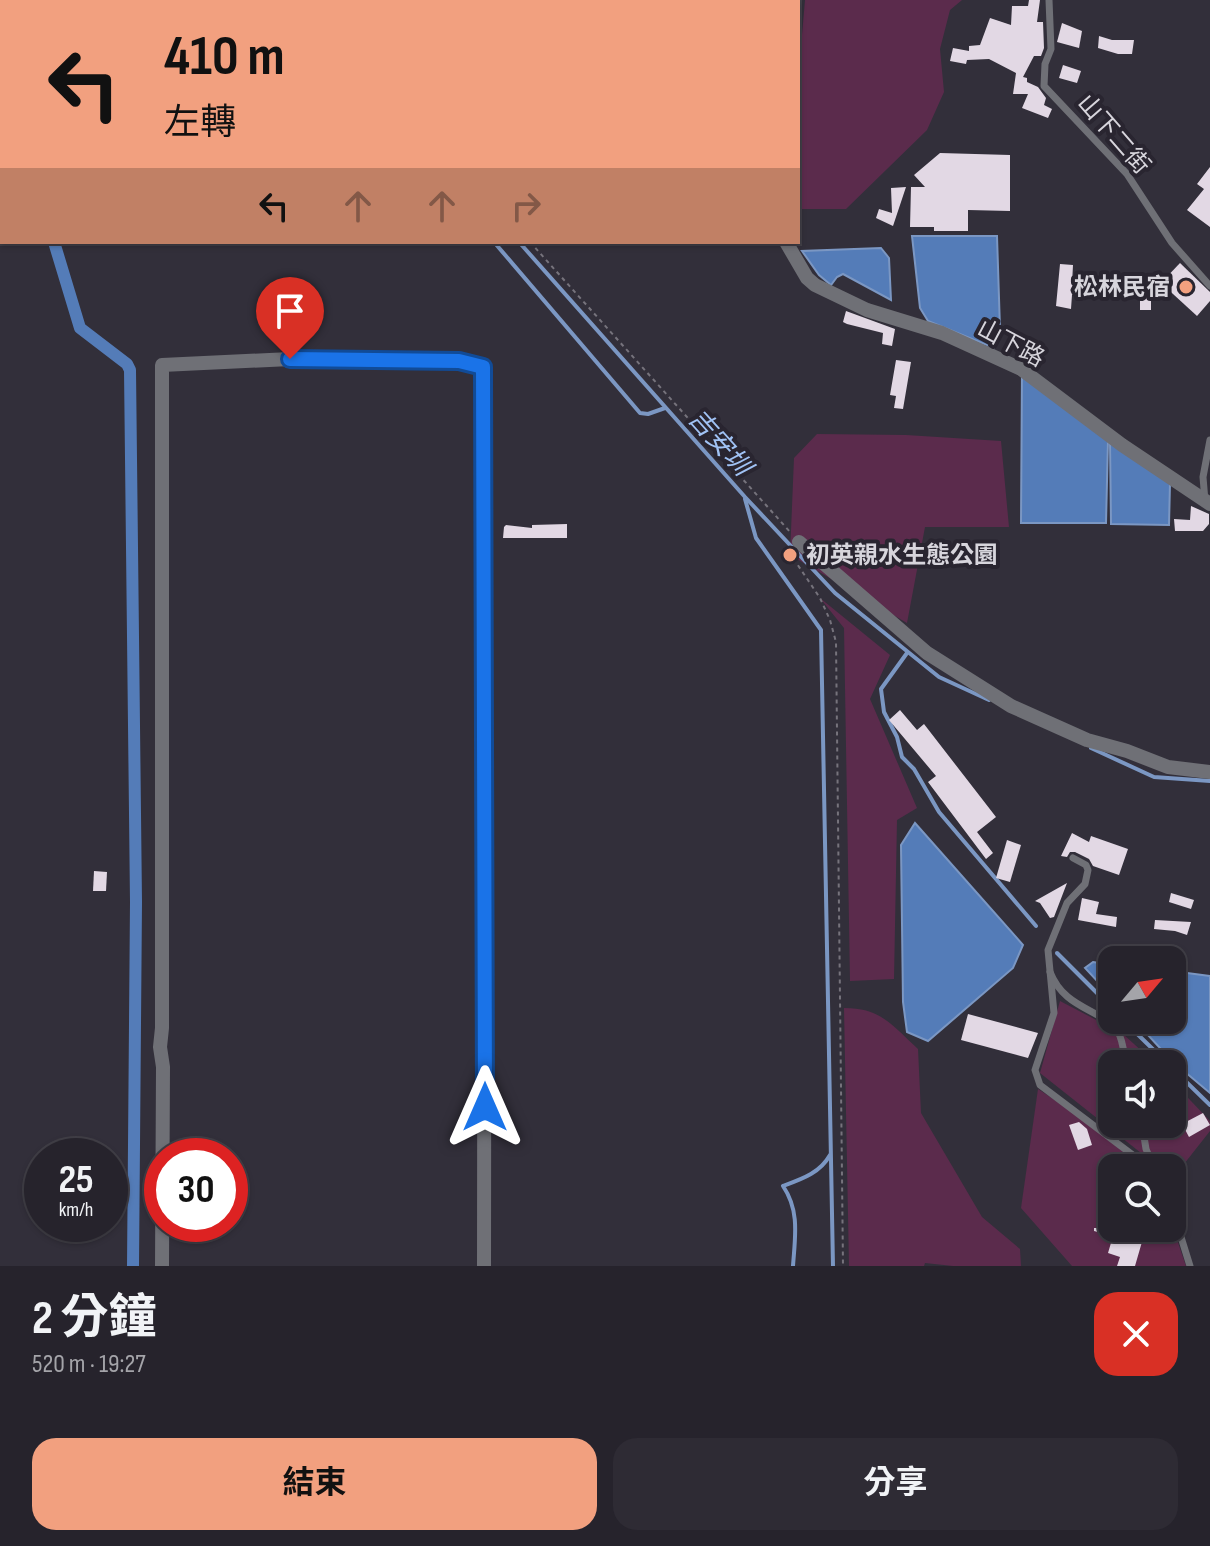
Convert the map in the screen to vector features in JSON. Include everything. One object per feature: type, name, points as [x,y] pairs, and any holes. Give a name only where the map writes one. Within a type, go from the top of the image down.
[{"type":"street","name":"山下路","points":[[787,244],[807,278],[815,285],[867,310],[942,333],[1021,369],[1208,504]]},
{"type":"street","points":[[162,1266],[162,365],[290,359],[459,361],[483,367],[485,375],[484,1266]]},
{"type":"street","points":[[799,542],[927,653],[1011,706],[1087,740],[1168,767],[1210,772]]},
{"type":"lane","name":"山下二街","points":[[1049,0],[1051,49],[1045,64],[1044,86],[1127,174],[1172,243],[1210,286]]},
{"type":"lane","points":[[1208,504],[1203,477],[1210,440]]},
{"type":"lane","points":[[1073,858],[1086,865],[1088,870],[1085,884],[1067,903],[1048,950],[1054,1013],[1035,1070],[1040,1085],[1133,1154]]},
{"type":"lane","points":[[1047,960],[1060,989],[1080,1007],[1106,1021],[1119,1033],[1123,1050]]},
{"type":"lane","points":[[1183,1242],[1190,1266]]},
{"type":"path","points":[[532,244],[799,542]]},
{"type":"path","points":[[788,553],[820,598],[836,642],[843,1266]]},
{"type":"shaded area","points":[[805,0],[962,0],[950,10],[940,49],[944,92],[927,130],[846,209],[800,209],[800,58]]},
{"type":"shaded area","points":[[817,434],[1001,441],[1009,527],[925,527],[907,623],[790,555],[794,458]]},
{"type":"shaded area","points":[[820,598],[890,655],[870,699],[917,808],[897,820],[894,979],[850,981],[844,628]]},
{"type":"shaded area","points":[[1060,1001],[1098,1021],[1098,1034],[1123,1034],[1141,1050],[1098,1050],[1098,1119],[1040,1073]]},
{"type":"shaded area","points":[[844,1008],[877,1015],[893,1025],[918,1049],[921,1113],[982,1217],[1020,1249],[1021,1266],[925,1263],[924,1266],[849,1266]]},
{"type":"shaded area","points":[[1038,1089],[1082,1118],[1098,1131],[1098,1138],[1106,1138],[1126,1154],[1098,1154],[1098,1242],[1178,1242],[1186,1266],[1072,1266],[1021,1208]]},
{"type":"shaded area","points":[[1186,1096],[1210,1121],[1210,1131],[1186,1161],[1186,1154],[1142,1154],[1122,1138],[1186,1138]]},
{"type":"water","points":[[912,236],[997,236],[1000,329],[994,348],[928,321],[920,308]]},
{"type":"water","points":[[881,248],[889,258],[891,300],[843,274],[831,285],[819,275],[802,251]]},
{"type":"water","points":[[1022,372],[1108,440],[1106,523],[1021,523]]},
{"type":"water","points":[[1110,442],[1170,483],[1169,525],[1111,524]]},
{"type":"water","points":[[915,823],[1023,945],[1013,968],[928,1041],[907,1032],[903,1002],[901,845]]},
{"type":"water","points":[[1093,962],[1098,963],[1098,982],[1085,968]]},
{"type":"water","points":[[1186,973],[1210,976],[1210,1093],[1186,1073],[1186,1050],[1162,1050],[1147,1034],[1186,1034]]},
{"type":"building","points":[[1029,0],[1040,0],[1037,22],[1043,22],[1044,48],[1041,56],[1034,56],[1023,77],[1038,87],[1046,98],[1044,105],[1052,109],[1048,118],[1022,108],[1028,94],[1013,94],[1016,73],[989,59],[967,60],[966,64],[950,61],[953,48],[969,51],[969,46],[980,45],[990,18],[1011,25],[1012,6],[1028,6]]},
{"type":"building","points":[[1062,23],[1082,31],[1079,48],[1057,42]]},
{"type":"building","points":[[1099,36],[1112,40],[1134,40],[1132,54],[1118,54],[1098,48]]},
{"type":"building","points":[[1063,65],[1081,71],[1077,83],[1059,78]]},
{"type":"building","points":[[940,153],[1010,155],[1010,211],[968,210],[968,231],[910,227],[911,187],[925,187],[914,175]]},
{"type":"building","points":[[1210,167],[1210,227],[1187,210],[1204,189],[1197,184]]},
{"type":"building","points":[[906,187],[893,226],[876,218],[879,209],[892,213],[891,188]]},
{"type":"building","name":"松林民宿","points":[[1180,263],[1210,292],[1210,301],[1197,316],[1161,283]]},
{"type":"building","points":[[1060,264],[1073,265],[1072,284],[1076,284],[1071,309],[1056,306]]},
{"type":"building","points":[[1140,286],[1151,286],[1151,310],[1140,310]]},
{"type":"building","points":[[846,311],[895,329],[892,346],[882,344],[883,333],[843,322]]},
{"type":"building","points":[[896,360],[911,362],[903,409],[894,408],[896,396],[890,395]]},
{"type":"building","points":[[1191,506],[1209,514],[1209,524],[1203,531],[1175,531],[1174,519],[1190,520]]},
{"type":"building","points":[[567,524],[567,538],[503,538],[506,525],[532,528],[532,525]]},
{"type":"building","points":[[900,710],[917,730],[924,724],[996,817],[977,832],[993,853],[986,859],[928,782],[936,776],[889,720]]},
{"type":"building","points":[[1072,833],[1089,842],[1091,836],[1128,849],[1119,875],[1093,866],[1089,859],[1075,852],[1070,852],[1067,857],[1061,856]]},
{"type":"building","points":[[1007,840],[1021,845],[1010,882],[996,878]]},
{"type":"building","points":[[94,871],[107,872],[106,891],[93,891]]},
{"type":"building","points":[[1067,883],[1054,917],[1050,918],[1040,903],[1035,901]]},
{"type":"building","points":[[1171,893],[1194,900],[1191,909],[1169,902]]},
{"type":"building","points":[[1082,898],[1099,902],[1096,914],[1117,917],[1116,927],[1078,920]]},
{"type":"building","points":[[1155,920],[1191,922],[1187,935],[1154,929]]},
{"type":"building","points":[[968,1014],[1038,1033],[1028,1058],[961,1040]]},
{"type":"building","points":[[1203,1113],[1210,1125],[1189,1137],[1186,1122]]},
{"type":"building","points":[[1079,1122],[1087,1129],[1092,1145],[1078,1150],[1069,1125]]},
{"type":"building","points":[[1111,1242],[1142,1242],[1135,1266],[1117,1266],[1120,1257],[1108,1253]]},
{"type":"waterway","points":[[55,244],[80,328],[127,364],[130,370],[136,902],[133,1266]]},
{"type":"waterway","points":[[496,244],[640,413],[648,414],[665,408]]},
{"type":"waterway","name":"吉安圳","points":[[521,244],[745,497],[835,593],[939,677],[989,700]]},
{"type":"waterway","points":[[745,499],[756,538],[821,630],[833,1266]]},
{"type":"waterway","name":"吉安圳","points":[[907,653],[881,689],[884,712],[897,737],[902,757],[914,769],[939,812],[1036,926]]},
{"type":"waterway","name":"吉安圳","points":[[1091,748],[1154,777],[1210,781]]},
{"type":"waterway","name":"吉安圳","points":[[1057,953],[1098,994]]},
{"type":"waterway","name":"吉安圳","points":[[1137,1034],[1154,1050]]},
{"type":"waterway","name":"吉安圳","points":[[1186,1082],[1210,1105]]},
{"type":"waterway","points":[[793,1266],[794,1215],[783,1186],[816,1171],[830,1155]]},
{"type":"place","name":"松林民宿","points":[[1186,287]]},
{"type":"place","name":"初英親水生態公園","points":[[790,555]]},
{"type":"route","points":[[290,359],[459,361],[483,367],[485,1107]]}]
